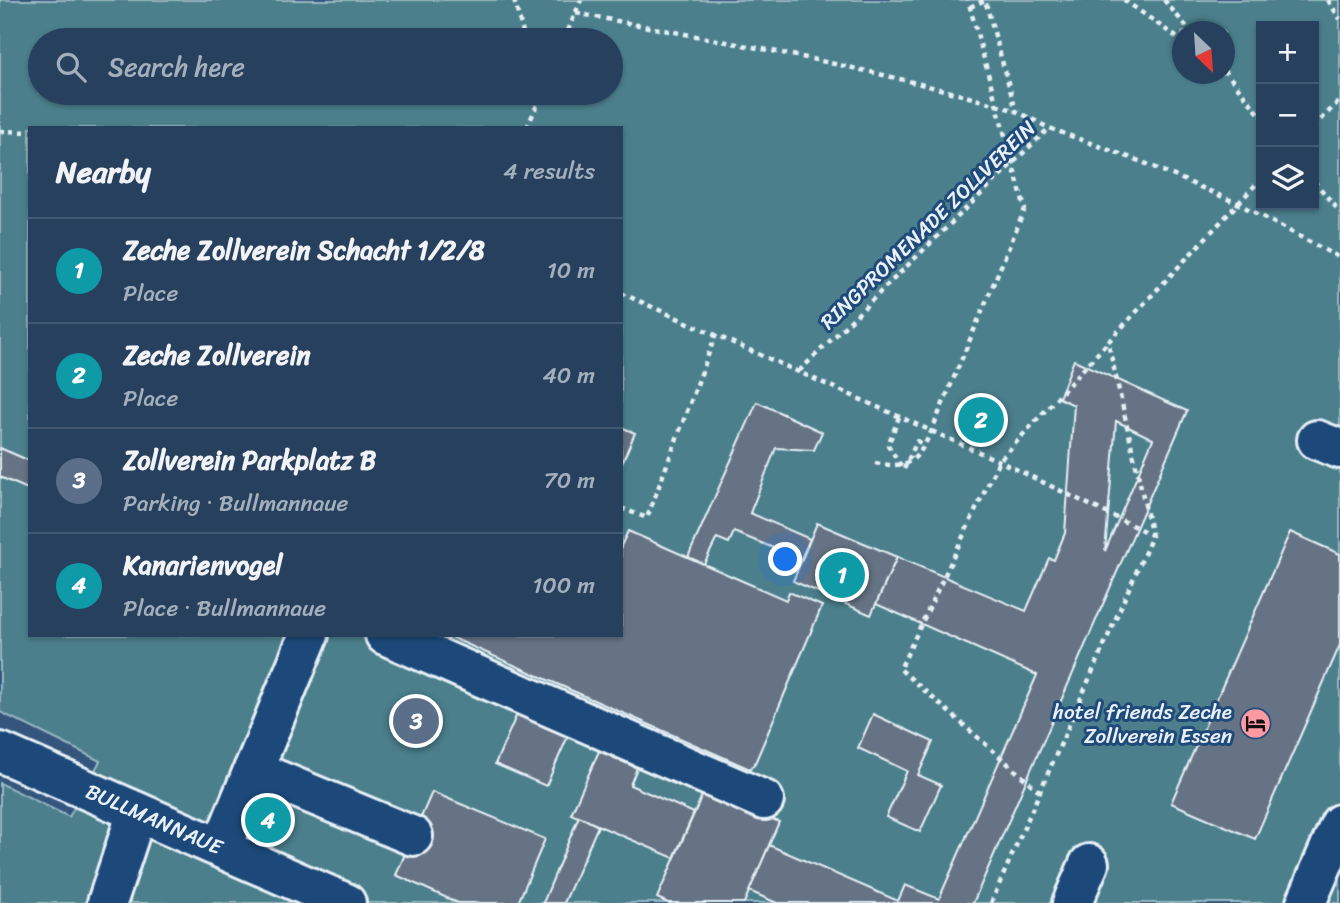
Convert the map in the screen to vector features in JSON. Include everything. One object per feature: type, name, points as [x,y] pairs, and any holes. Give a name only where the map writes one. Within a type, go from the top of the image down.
[{"type":"street","points":[[221,848],[308,637]]},
{"type":"street","points":[[390,637],[764,800]]},
{"type":"street","name":"BULLMANNAUE","points":[[0,752],[346,903]]},
{"type":"street","points":[[253,770],[413,836]]},
{"type":"street","points":[[107,903],[137,812]]},
{"type":"street","points":[[1306,903],[1340,824]]},
{"type":"street","points":[[1072,903],[1089,864]]},
{"type":"path","points":[[514,0],[522,28]]},
{"type":"path","points":[[569,28],[581,0]]},
{"type":"path","points":[[875,463],[899,466],[918,458],[1025,209],[968,0]]},
{"type":"path","points":[[1124,0],[1172,34]]},
{"type":"path","points":[[1164,0],[1182,21]]},
{"type":"path","points":[[1328,0],[1340,19]]},
{"type":"path","points":[[970,7],[985,1],[1016,111]]},
{"type":"path","points":[[576,13],[846,66],[942,88],[1016,111],[1049,128]]},
{"type":"path","points":[[1235,84],[1256,110]]},
{"type":"path","points":[[1319,122],[1340,100]]},
{"type":"path","points":[[528,126],[536,105]]},
{"type":"path","name":"RINGPROMENADE ZOLLVEREIN","points":[[799,371],[1049,128],[1142,162],[1237,203],[1340,258]]},
{"type":"path","points":[[0,131],[28,132]]},
{"type":"path","points":[[1040,792],[900,669],[999,461],[1256,184]]},
{"type":"path","points":[[1319,187],[1340,212]]},
{"type":"path","points":[[623,294],[999,461],[1152,536]]},
{"type":"path","points":[[623,509],[647,518],[716,334]]},
{"type":"path","points":[[991,903],[1152,536],[1108,342]]},
{"type":"path","points":[[899,417],[888,445],[903,470],[917,442],[925,445]]},
{"type":"green space","points":[[0,0],[1340,0],[1340,903],[0,903],[0,783],[69,817],[100,761],[0,712]]},
{"type":"building","points":[[1074,360],[1187,411],[973,903],[777,903],[749,891],[769,845],[898,901],[905,885],[939,899],[1037,675],[876,604],[897,557],[1026,611],[1049,558],[1054,560],[1065,533],[1074,405],[1059,398]],"holes":[[[1116,421],[1153,439],[1105,551]]]},
{"type":"building","points":[[757,402],[822,432],[814,450],[776,448],[750,513],[810,539],[801,559],[734,532],[729,543],[717,538],[704,564],[688,557]]},
{"type":"building","points":[[623,428],[635,433],[623,460]]},
{"type":"building","points":[[0,448],[28,460],[28,489],[0,477]]},
{"type":"building","points":[[817,523],[897,557],[871,615],[793,581]]},
{"type":"building","points":[[628,531],[786,600],[789,592],[822,606],[755,763],[750,769],[451,637],[623,637],[623,542]]},
{"type":"building","name":"hotel friends Zeche Zollverein Essen","points":[[1290,532],[1340,554],[1340,645],[1255,839],[1171,803]]},
{"type":"building","points":[[517,714],[568,736],[546,786],[495,764]]},
{"type":"building","points":[[873,714],[933,742],[918,775],[941,785],[920,832],[886,817],[907,771],[858,748]]},
{"type":"building","points":[[599,751],[637,768],[630,785],[694,813],[674,858],[571,814]]},
{"type":"building","points":[[704,791],[779,822],[744,903],[668,903],[657,898]]},
{"type":"building","points":[[432,792],[545,839],[518,903],[458,903],[396,875]]},
{"type":"building","points":[[579,816],[598,826],[564,903],[543,903]]},
{"type":"place","name":"Zeche Zollverein","points":[[981,420]]},
{"type":"place","name":"Zeche Zollverein Schacht 1/2/8","points":[[842,575]]},
{"type":"place","name":"Zollverein Parkplatz B","points":[[416,721]]},
{"type":"place","name":"hotel friends Zeche Zollverein Essen","points":[[1255,724]]},
{"type":"place","name":"Kanarienvogel","points":[[268,820]]}]
